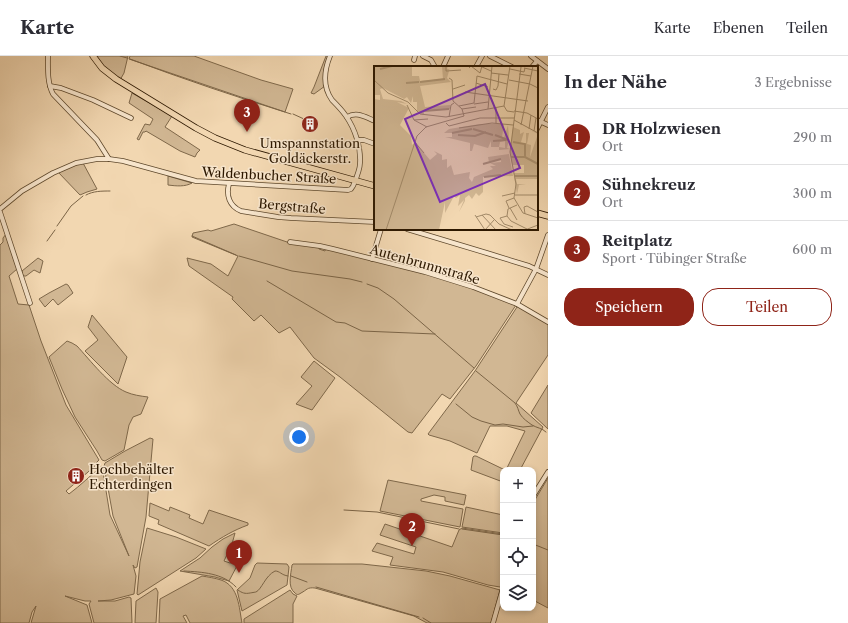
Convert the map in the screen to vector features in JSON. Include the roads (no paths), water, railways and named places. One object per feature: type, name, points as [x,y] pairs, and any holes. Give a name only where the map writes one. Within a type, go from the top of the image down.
[{"type":"main road","points":[[93,56],[102,68],[116,79],[184,121],[215,138],[251,152],[374,186]]},
{"type":"main road","points":[[538,213],[548,216]]},
{"type":"street","points":[[48,56],[51,90],[56,98],[97,140],[109,159]]},
{"type":"street","points":[[330,56],[325,70],[326,88],[330,97],[347,117],[358,140],[360,163],[355,181]]},
{"type":"street","points":[[423,56],[431,60],[434,66]]},
{"type":"street","points":[[443,66],[448,56]]},
{"type":"street","points":[[477,66],[482,56]]},
{"type":"street","points":[[490,56],[510,66]]},
{"type":"street","points":[[531,56],[548,68]]},
{"type":"street","points":[[533,66],[538,61]]},
{"type":"street","points":[[50,86],[93,100],[131,118]]},
{"type":"street","points":[[548,107],[539,121],[548,126]]},
{"type":"street","points":[[347,117],[358,114],[374,121]]},
{"type":"street","points":[[358,140],[364,140],[374,144]]},
{"type":"street","name":"Waldenbucher Straße","points":[[0,209],[26,188],[58,171],[84,161],[96,159],[123,161],[196,181],[229,184],[348,190],[353,188],[355,181]]},
{"type":"street","name":"Bergstraße","points":[[229,184],[228,190],[230,202],[235,209],[240,211],[278,217],[374,222]]},
{"type":"street","points":[[0,212],[30,303]]},
{"type":"street","points":[[372,259],[381,230]]},
{"type":"street","points":[[410,230],[536,269],[548,275]]},
{"type":"street","points":[[518,304],[536,269],[548,235]]},
{"type":"street","name":"Autenbrunnstraße","points":[[290,242],[320,246],[442,277],[518,304],[548,322]]},
{"type":"street","points":[[536,491],[548,472]]},
{"type":"street","points":[[493,623],[500,598]]},
{"type":"waterway","points":[[120,56],[127,58]]},
{"type":"waterway","points":[[130,59],[210,88],[291,114]]},
{"type":"waterway","points":[[293,114],[304,119]]},
{"type":"waterway","points":[[86,195],[95,192],[110,191]]},
{"type":"waterway","points":[[57,226],[71,206],[83,196]]},
{"type":"waterway","points":[[47,241],[55,230]]},
{"type":"waterway","points":[[192,236],[236,255]]},
{"type":"waterway","points":[[239,256],[292,271],[362,282]]},
{"type":"waterway","points":[[267,281],[336,322],[345,323],[362,331],[435,334]]},
{"type":"waterway","points":[[367,284],[378,288],[394,299],[474,368]]},
{"type":"waterway","points":[[476,371],[515,403],[524,419],[546,432]]},
{"type":"waterway","points":[[456,404],[472,417],[481,421],[495,425],[503,424],[523,427],[533,426]]},
{"type":"waterway","points":[[344,510],[377,512],[459,529]]},
{"type":"waterway","points":[[462,529],[500,535]]},
{"type":"waterway","points":[[536,545],[548,550]]},
{"type":"waterway","points":[[184,571],[219,576],[231,582],[236,587]]},
{"type":"waterway","points":[[238,590],[242,593],[256,592],[275,571],[288,576]]},
{"type":"waterway","points":[[291,576],[307,582]]},
{"type":"waterway","points":[[316,587],[419,617]]},
{"type":"waterway","points":[[423,618],[431,623]]},
{"type":"place","name":"Umspannstation Goldäckerstr.","points":[[310,124]]},
{"type":"place","name":"Reitplatz","points":[[247,132]]},
{"type":"place","name":"Hochbehälter Echterdingen","points":[[76,476]]},
{"type":"place","name":"Sühnekreuz","points":[[412,546]]},
{"type":"place","name":"DR Holzwiesen","points":[[239,573]]}]
